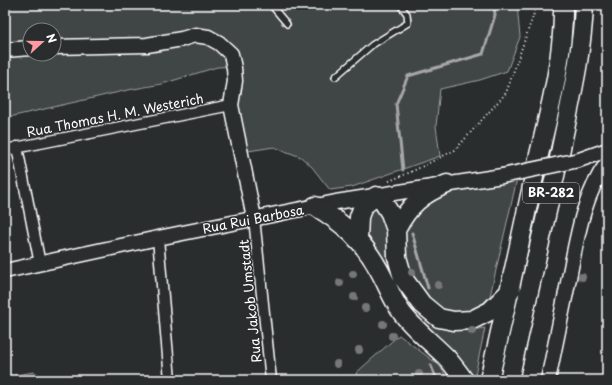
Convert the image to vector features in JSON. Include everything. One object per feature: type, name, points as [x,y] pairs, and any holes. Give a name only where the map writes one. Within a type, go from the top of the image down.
[{"type":"highway","name":"BR-282","points":[[489,380],[556,76],[562,39],[563,5]]},
{"type":"highway","name":"BR-282","points":[[509,380],[534,274],[576,77],[583,26],[584,5]]},
{"type":"highway","points":[[396,230],[402,217],[422,196],[447,184]]},
{"type":"highway","points":[[358,238],[359,217],[363,206],[379,189],[383,202],[390,213],[396,230],[397,257],[403,278],[422,304],[439,318],[454,321],[472,320],[490,311],[510,290]]},
{"type":"highway","points":[[315,206],[340,223],[358,238],[379,270],[402,313],[417,331],[447,358],[464,380]]},
{"type":"main road","points":[[62,47],[147,45],[182,39],[195,35],[208,37],[219,43],[231,54],[234,68],[235,81],[231,105],[254,218]]},
{"type":"main road","points":[[5,50],[22,49]]},
{"type":"main road","name":"Rua Rui Barbosa","points":[[5,271],[315,206],[379,189],[447,184],[502,176],[579,160],[607,150]]},
{"type":"main road","points":[[548,380],[579,230],[589,194],[598,175],[607,163]]},
{"type":"street","name":"Rua Thomas H. M. Westerich","points":[[5,150],[231,105]]},
{"type":"street","points":[[17,147],[40,264]]},
{"type":"street","name":"Rua Jakob Umstadt","points":[[254,218],[271,380]]},
{"type":"street","points":[[158,238],[170,380]]},
{"type":"lane","points":[[272,5],[287,24]]},
{"type":"lane","points":[[335,77],[372,45],[408,23],[407,14],[400,5]]},
{"type":"path","points":[[379,189],[455,150],[506,93],[537,5]]},
{"type":"shaded area","points":[[5,5],[517,5],[520,37],[507,71],[480,80],[440,89],[436,126],[440,156],[352,187],[330,190],[312,167],[301,157],[274,147],[248,151],[236,107],[241,66],[217,67],[162,84],[128,90],[5,118]]},
{"type":"shaded area","points":[[517,179],[490,296],[478,309],[454,316],[437,310],[410,278],[402,243],[406,222],[432,198],[451,192]]},
{"type":"shaded area","points":[[373,205],[381,210],[391,236],[437,325],[461,331],[485,328],[474,380],[472,380],[415,325],[365,240],[366,211]]},
{"type":"shaded area","points":[[399,335],[440,366],[448,380],[360,380],[356,373]]},
{"type":"shaded area","points":[[34,372],[50,380],[5,380],[5,377]]},
{"type":"waterway","points":[[403,170],[396,104],[408,76],[483,54],[495,15],[494,5]]},
{"type":"waterway","points":[[412,233],[428,288]]},
{"type":"waterway","points":[[431,366],[437,380]]}]
